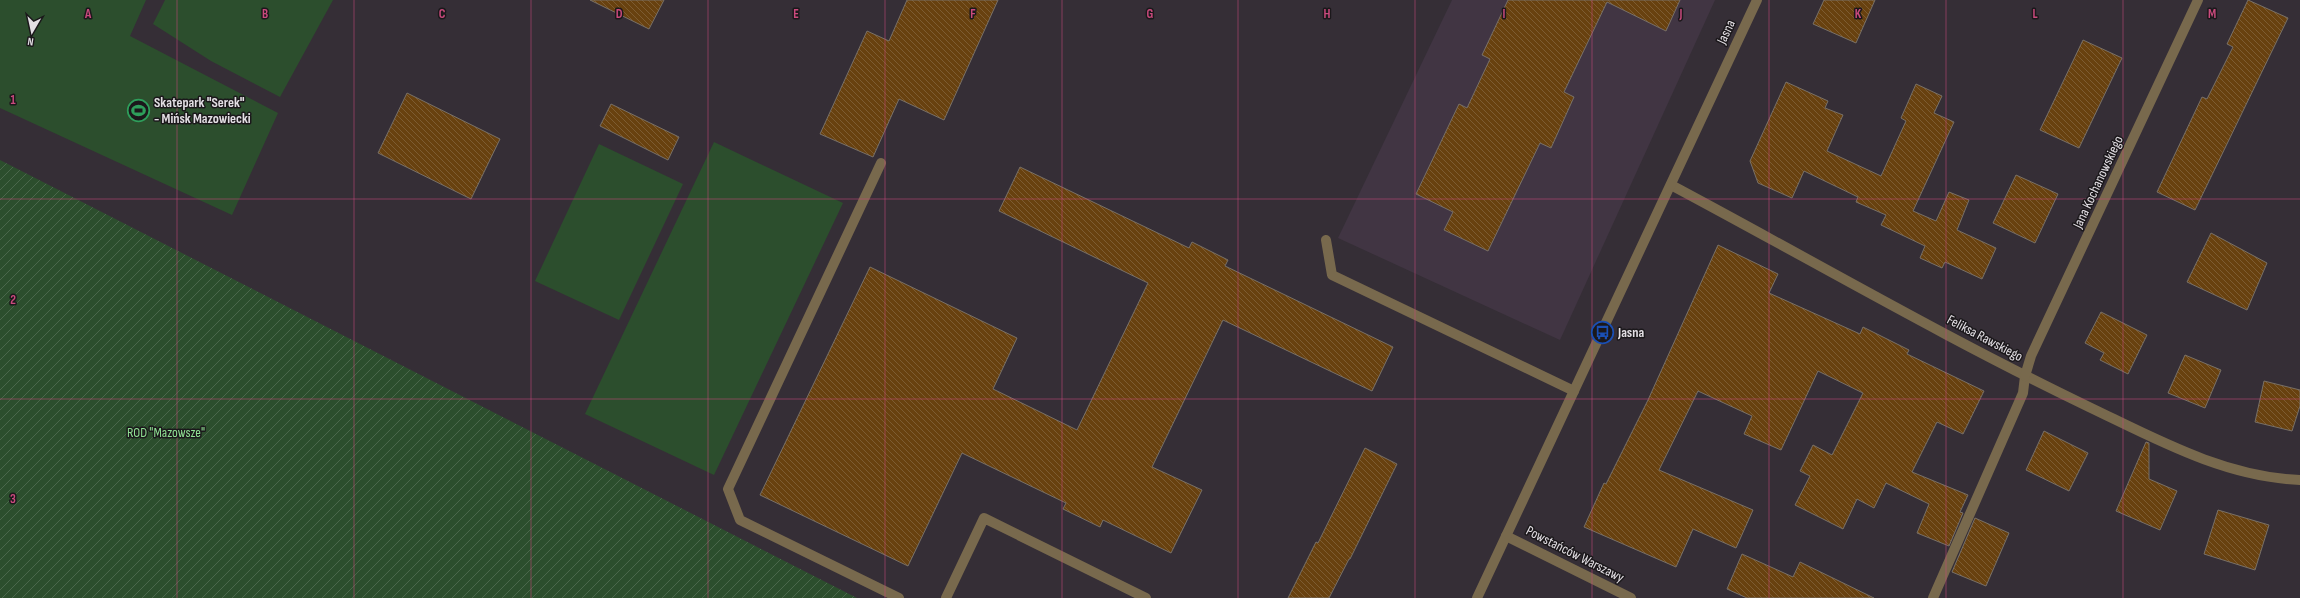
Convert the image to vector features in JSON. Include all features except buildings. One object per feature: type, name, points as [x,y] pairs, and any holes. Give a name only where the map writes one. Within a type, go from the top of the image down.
[{"type":"street","name":"Jasna","points":[[1477,598],[1757,0]]},
{"type":"street","name":"Jana Kochanowskiego","points":[[1934,598],[2023,393],[2025,376],[2031,356],[2198,0]]},
{"type":"street","points":[[881,163],[728,489],[740,520],[899,598]]},
{"type":"street","name":"Feliksa Rawskiego","points":[[1671,185],[2025,376],[2167,444],[2216,464],[2275,478],[2300,480]]},
{"type":"street","points":[[1326,240],[1332,275],[1574,391]]},
{"type":"street","points":[[946,598],[984,518],[1146,598]]},
{"type":"street","name":"Powstańców Warszawy","points":[[1506,536],[1631,598]]},
{"type":"shaded area","points":[[1452,0],[1715,0],[1560,340],[1338,238]]},
{"type":"green space","name":"Skatepark \"Serek\" - Mińsk Mazowiecki","points":[[0,0],[146,0],[130,36],[278,113],[232,215],[0,108]]},
{"type":"green space","points":[[165,0],[333,0],[280,97],[211,61],[153,24]]},
{"type":"green space","points":[[714,142],[843,203],[714,475],[585,414]]},
{"type":"green space","points":[[599,144],[683,184],[619,320],[535,281]]},
{"type":"green space","name":"ROD \"Mazowsze\"","points":[[0,160],[857,598],[0,598]]},
{"type":"place","name":"Skatepark \"Serek\" - Mińsk Mazowiecki","points":[[139,110]]},
{"type":"place","name":"Jasna","points":[[1602,332]]}]
